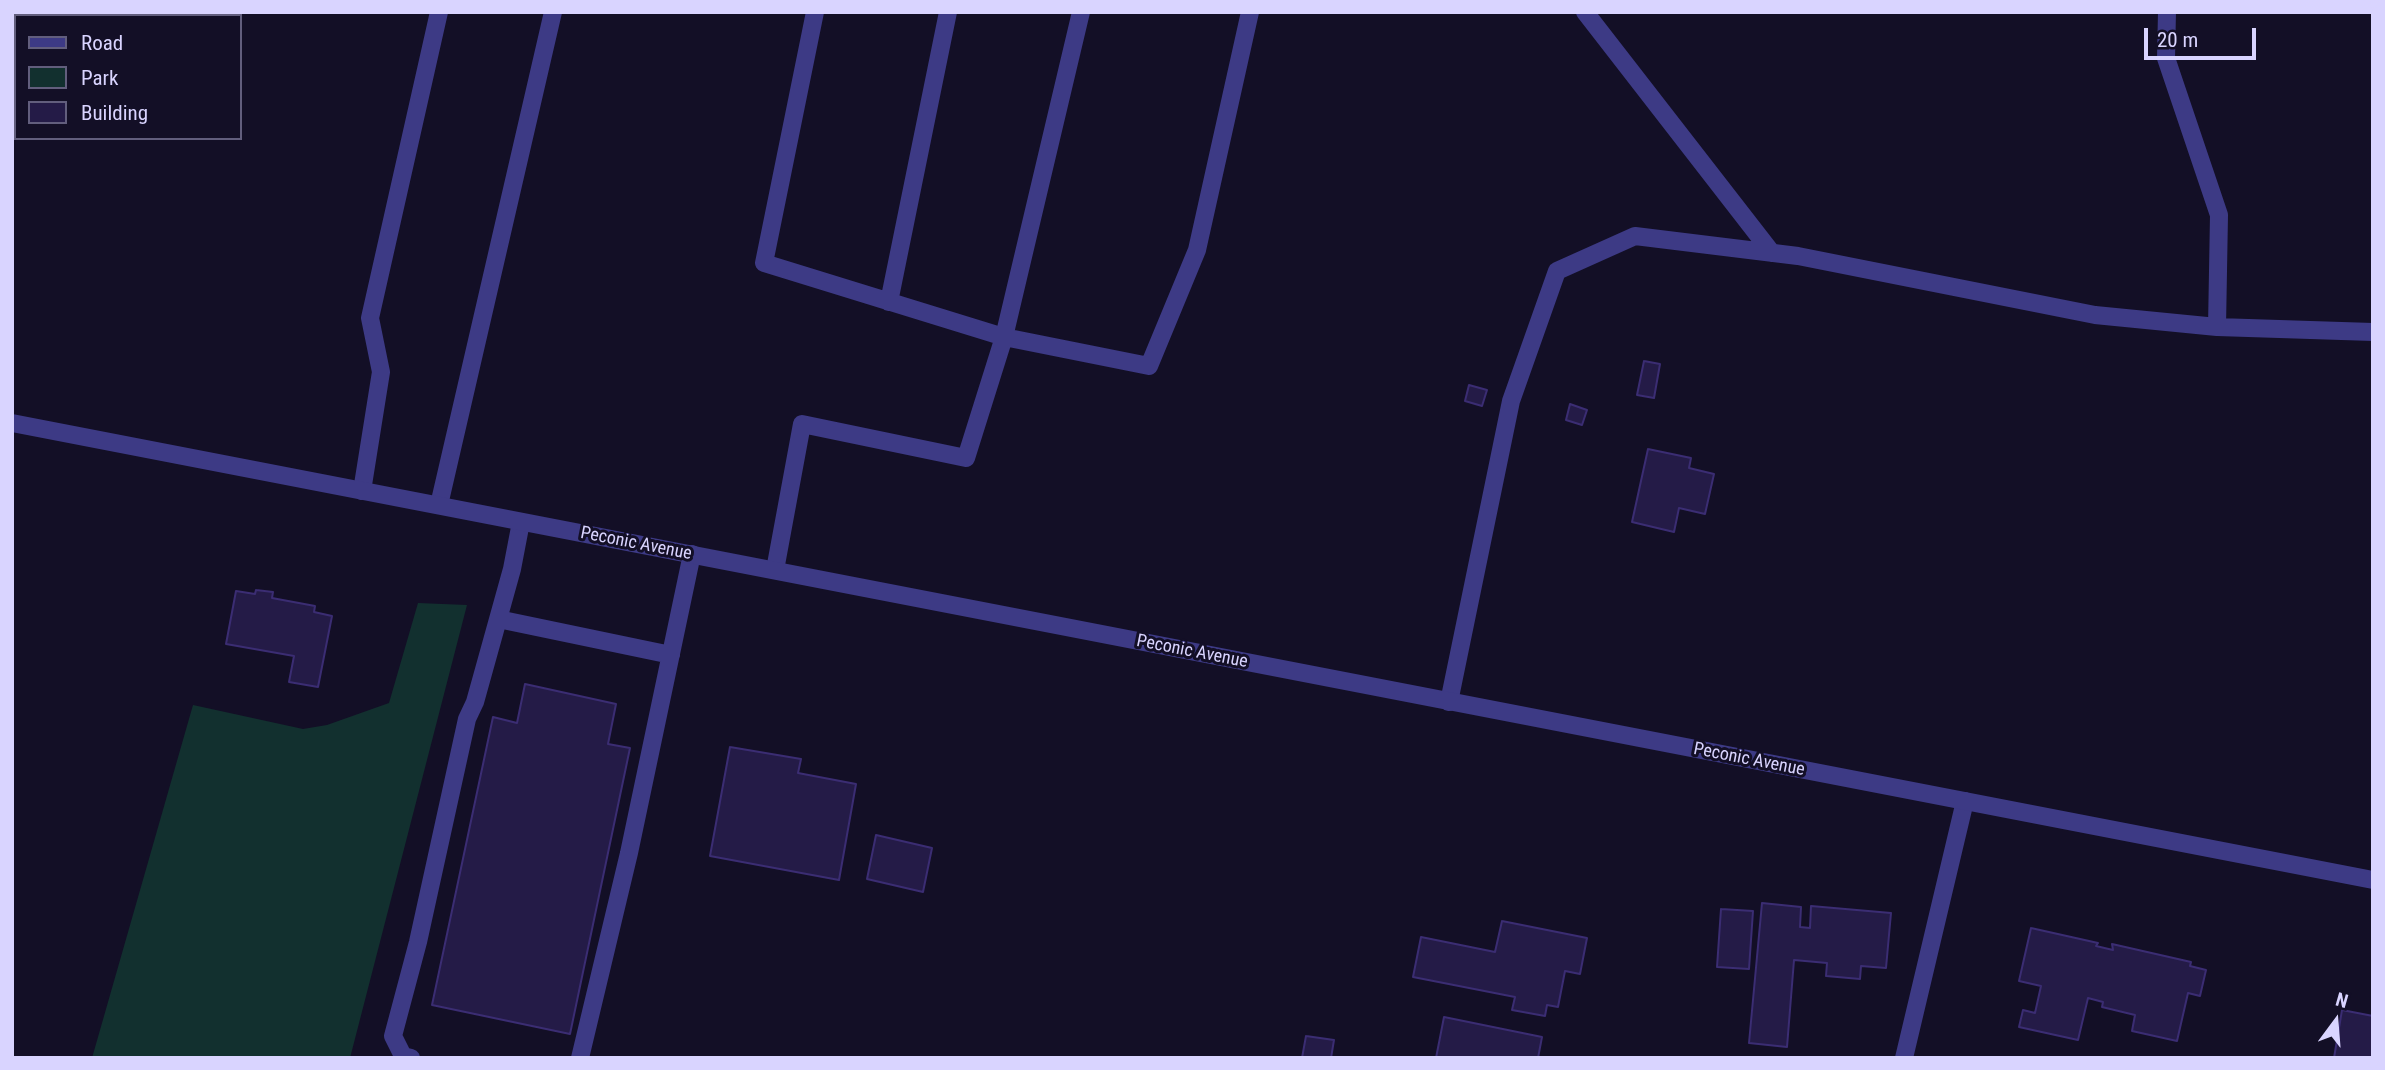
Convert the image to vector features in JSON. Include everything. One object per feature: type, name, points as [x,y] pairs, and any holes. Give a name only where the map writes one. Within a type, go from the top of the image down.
[{"type":"street","points":[[362,491],[381,372],[370,318],[439,12]]},
{"type":"street","points":[[439,505],[552,12]]},
{"type":"street","points":[[814,12],[764,263],[1004,337],[1149,366],[1197,250],[1250,12]]},
{"type":"street","points":[[889,302],[948,12]]},
{"type":"street","points":[[775,570],[802,424],[966,458],[1004,337],[1081,12]]},
{"type":"street","points":[[1585,12],[1772,253]]},
{"type":"street","points":[[2167,12],[2166,58],[2219,215],[2217,327]]},
{"type":"street","points":[[1449,702],[1511,401],[1557,271],[1634,236],[1798,256],[2095,315],[2217,327],[2373,332]]},
{"type":"street","name":"Peconic Avenue","points":[[12,423],[2373,880]]},
{"type":"street","points":[[411,1058],[403,1056],[393,1036],[418,942],[467,719],[475,702],[498,620],[521,522]]},
{"type":"street","points":[[580,1058],[629,853],[692,554]]},
{"type":"street","points":[[498,620],[671,654]]},
{"type":"street","points":[[1904,1058],[1965,801]]},
{"type":"green space","points":[[418,603],[467,605],[350,1058],[92,1058],[193,705],[303,729],[327,725],[389,703]]},
{"type":"building","points":[[1644,361],[1660,364],[1654,398],[1637,395]]},
{"type":"building","points":[[1469,385],[1487,390],[1482,406],[1465,401]]},
{"type":"building","points":[[1570,404],[1587,410],[1582,425],[1566,420]]},
{"type":"building","points":[[1648,449],[1691,458],[1689,468],[1714,474],[1705,514],[1679,508],[1674,532],[1632,522]]},
{"type":"building","points":[[256,590],[273,592],[272,598],[315,606],[314,612],[332,616],[318,687],[289,682],[294,656],[226,644],[236,591],[255,594]]},
{"type":"building","points":[[525,684],[616,704],[608,744],[630,748],[570,1034],[432,1005],[493,717],[517,723]]},
{"type":"building","points":[[730,747],[801,759],[798,773],[856,784],[839,880],[710,856]]},
{"type":"building","points":[[876,835],[932,848],[923,892],[867,879]]},
{"type":"building","points":[[1762,903],[1801,907],[1800,927],[1810,928],[1811,906],[1891,913],[1886,968],[1861,966],[1860,979],[1826,976],[1827,963],[1794,960],[1787,1047],[1749,1043]]},
{"type":"building","points":[[1721,909],[1753,911],[1749,969],[1717,967]]},
{"type":"building","points":[[1502,921],[1587,938],[1580,974],[1565,971],[1558,1007],[1547,1005],[1545,1016],[1512,1010],[1515,997],[1413,977],[1421,937],[1495,952]]},
{"type":"building","points":[[2031,928],[2098,943],[2096,946],[2113,950],[2112,944],[2191,962],[2190,966],[2206,970],[2200,996],[2188,993],[2177,1041],[2132,1031],[2135,1015],[2102,1007],[2103,1002],[2088,998],[2078,1040],[2019,1027],[2023,1010],[2035,1013],[2041,986],[2019,981]]},
{"type":"building","points":[[2342,1010],[2373,1016],[2373,1058],[2334,1058]]},
{"type":"building","points":[[1444,1017],[1542,1037],[1538,1058],[1436,1058]]},
{"type":"building","points":[[1306,1036],[1334,1040],[1331,1058],[1302,1058]]}]
